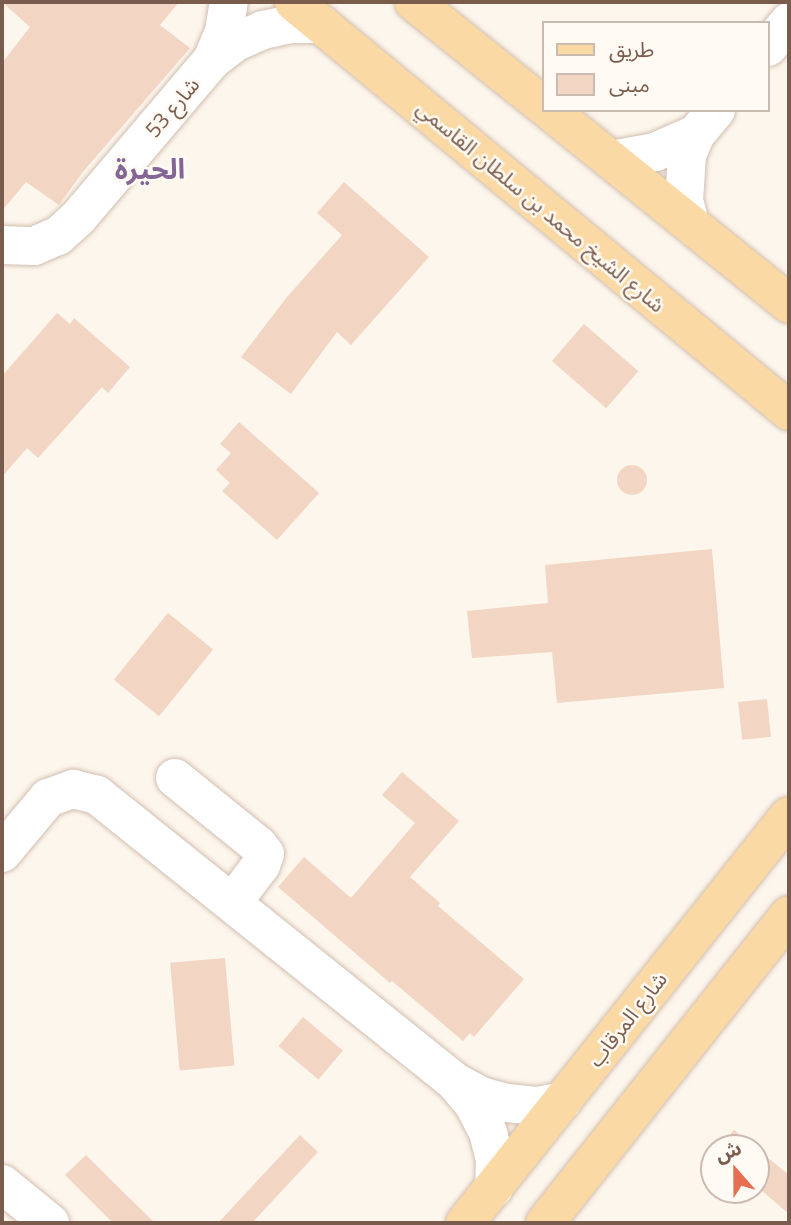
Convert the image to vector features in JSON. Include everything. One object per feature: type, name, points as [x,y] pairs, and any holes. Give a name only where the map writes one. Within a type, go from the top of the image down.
[{"type":"main road","points":[[414,2],[542,104]]},
{"type":"main road","name":"شارع الشيخ محمد بن سلطان القاسمي","points":[[307,13],[787,415]]},
{"type":"main road","points":[[551,112],[789,304]]},
{"type":"main road","name":"شارع المرقاب","points":[[465,1223],[789,816]]},
{"type":"main road","points":[[545,1223],[789,915]]},
{"type":"street","name":"شارع 53","points":[[212,60],[224,32],[229,2]]},
{"type":"street","name":"شارع 53","points":[[2,245],[34,246],[58,236],[78,218],[212,60],[236,43],[263,30],[292,24],[307,13]]},
{"type":"street","points":[[770,45],[789,22]]},
{"type":"street","points":[[611,160],[655,152],[706,122]]},
{"type":"street","points":[[690,223],[684,201],[683,178],[687,155],[706,122]]},
{"type":"street","points":[[749,274],[789,276]]},
{"type":"street","points":[[175,778],[258,845],[265,854],[261,865],[233,902]]},
{"type":"street","points":[[2,853],[48,798],[60,792],[85,790],[97,795],[455,1082],[481,1096],[508,1103],[538,1106],[563,1101]]},
{"type":"street","points":[[455,1082],[474,1105],[488,1132],[495,1160],[494,1188]]},
{"type":"street","points":[[7,1199],[50,1223]]},
{"type":"building","points":[[2,2],[179,2],[160,25],[190,48],[82,173],[59,205],[26,182],[2,211],[2,63],[30,27]]},
{"type":"building","points":[[344,182],[429,257],[351,345],[337,332],[291,394],[241,357],[287,297],[342,235],[317,213]]},
{"type":"building","points":[[57,313],[70,324],[74,318],[130,367],[108,393],[102,387],[38,458],[27,448],[2,477],[2,376]]},
{"type":"building","points":[[584,324],[638,371],[606,408],[552,361]]},
{"type":"building","points":[[239,422],[319,493],[277,540],[222,491],[230,483],[216,470],[231,453],[220,444]]},
{"type":"building","points":[[632,465],[643,469],[647,480],[643,491],[632,495],[621,491],[617,480],[621,469]]},
{"type":"building","points":[[712,549],[724,688],[557,703],[552,652],[472,658],[467,611],[548,603],[545,565]]},
{"type":"building","points":[[168,613],[213,650],[159,716],[114,680]]},
{"type":"building","points":[[767,699],[771,737],[742,740],[738,702]]},
{"type":"building","points":[[402,772],[459,821],[410,877],[440,903],[438,906],[524,979],[474,1037],[470,1033],[463,1041],[392,981],[390,983],[278,887],[304,857],[351,898],[415,823],[382,795]]},
{"type":"building","points":[[225,958],[234,1066],[180,1070],[170,963]]},
{"type":"building","points":[[303,1017],[343,1050],[318,1080],[279,1046]]},
{"type":"building","points":[[300,1135],[318,1152],[252,1223],[218,1223]]},
{"type":"building","points":[[86,1155],[155,1223],[113,1223],[65,1175]]},
{"type":"building","points":[[770,1159],[789,1175],[789,1214],[770,1198]]},
{"type":"district","name":"الحيرة","points":[[150,168]]}]
